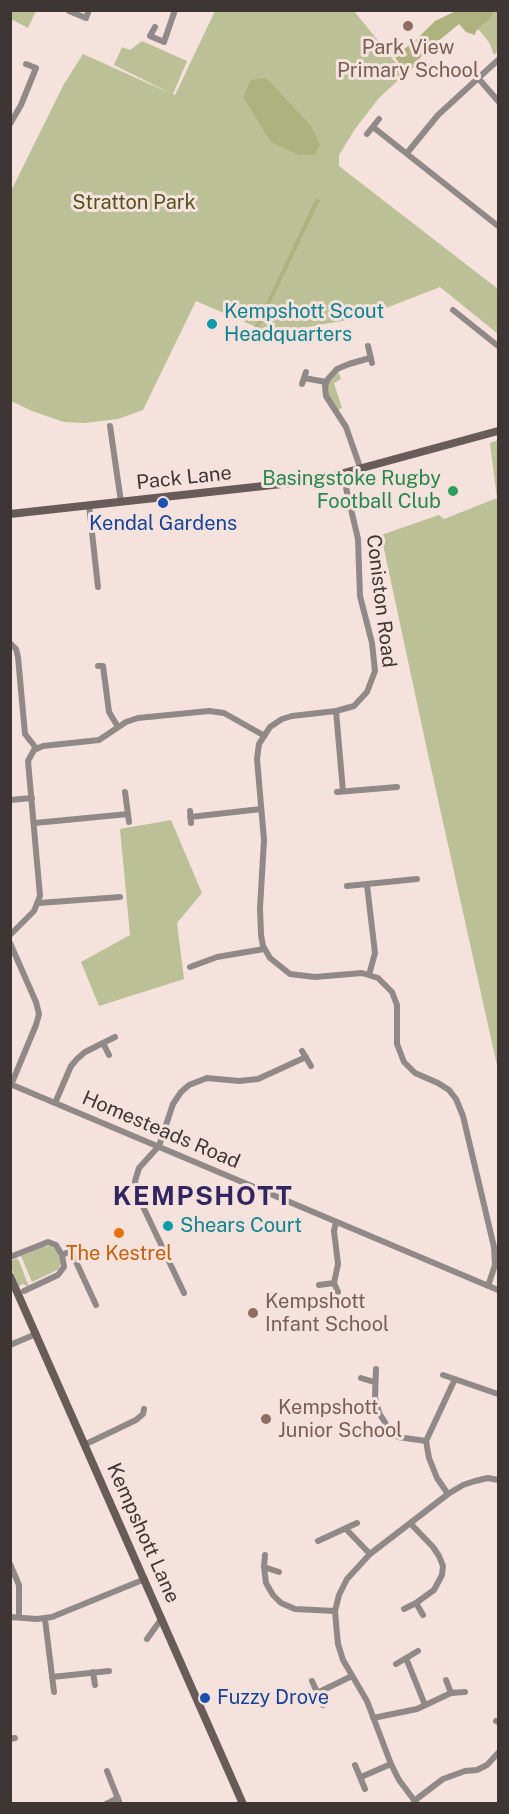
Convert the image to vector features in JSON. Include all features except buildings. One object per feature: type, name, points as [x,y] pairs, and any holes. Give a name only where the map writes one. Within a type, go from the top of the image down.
[{"type":"street","points":[[69,11],[86,18],[88,10]]},
{"type":"street","points":[[154,27],[150,36],[164,42],[175,10]]},
{"type":"street","points":[[406,153],[438,115],[498,60]]},
{"type":"street","points":[[10,124],[36,68],[26,64]]},
{"type":"street","points":[[479,79],[498,101]]},
{"type":"street","points":[[367,134],[379,119]]},
{"type":"street","points":[[373,127],[498,226]]},
{"type":"street","points":[[453,310],[498,346]]},
{"type":"street","points":[[362,470],[346,427],[326,396],[326,382],[343,366],[371,361],[368,346]]},
{"type":"street","points":[[304,378],[326,382]]},
{"type":"street","points":[[110,426],[120,502]]},
{"type":"street","name":"Pack Lane","points":[[10,514],[298,483],[343,475],[498,431]]},
{"type":"street","name":"Coniston Road","points":[[263,735],[270,727],[286,717],[350,708],[371,687],[375,671],[372,643],[360,596],[358,539],[343,475]]},
{"type":"street","points":[[89,505],[98,587]]},
{"type":"street","points":[[10,643],[16,649],[18,657],[25,734],[36,748]]},
{"type":"street","points":[[98,666],[103,666],[109,712],[118,727]]},
{"type":"street","points":[[10,935],[31,915],[39,903],[40,877],[28,761],[36,748],[99,740],[118,727],[138,718],[215,711],[224,713],[263,735],[257,754],[264,840],[260,921],[264,949],[277,966],[295,976],[315,977],[358,972],[385,984],[396,1000],[397,1044],[404,1062],[415,1074],[449,1090],[461,1109],[494,1247],[495,1265],[488,1286]]},
{"type":"street","points":[[336,711],[340,792],[397,787]]},
{"type":"street","points":[[126,792],[129,822]]},
{"type":"street","points":[[10,800],[33,798]]},
{"type":"street","points":[[190,817],[261,809]]},
{"type":"street","points":[[35,823],[128,814]]},
{"type":"street","points":[[348,886],[408,884],[417,879]]},
{"type":"street","points":[[368,885],[375,953],[369,975]]},
{"type":"street","points":[[39,903],[120,896]]},
{"type":"street","points":[[10,943],[39,1014],[11,1085]]},
{"type":"street","points":[[200,972],[194,966],[217,957],[264,949]]},
{"type":"street","points":[[55,1104],[73,1063],[85,1052],[115,1037]]},
{"type":"street","points":[[103,1043],[109,1056]]},
{"type":"street","points":[[302,1051],[310,1066]]},
{"type":"street","points":[[184,1293],[137,1194],[135,1181],[141,1164],[159,1146],[173,1104],[181,1092],[193,1082],[212,1078],[239,1081],[258,1078],[306,1057]]},
{"type":"street","name":"Homesteads Road","points":[[11,1085],[498,1290]]},
{"type":"street","points":[[336,1222],[334,1231],[338,1264],[334,1283],[338,1293]]},
{"type":"street","points":[[10,1257],[48,1242],[56,1245],[62,1255],[64,1267],[58,1275],[25,1291]]},
{"type":"street","points":[[62,1255],[71,1251],[96,1305]]},
{"type":"street","name":"Kempshott Lane","points":[[10,1276],[243,1803]]},
{"type":"street","points":[[319,1285],[334,1283]]},
{"type":"street","points":[[10,1345],[36,1334]]},
{"type":"street","points":[[376,1369],[375,1397],[379,1413],[398,1437],[426,1441]]},
{"type":"street","points":[[443,1375],[498,1394]]},
{"type":"street","points":[[361,1378],[374,1382]]},
{"type":"street","points":[[448,1494],[437,1478],[429,1458],[426,1441],[455,1379]]},
{"type":"street","points":[[86,1444],[136,1420],[143,1414],[144,1409]]},
{"type":"street","points":[[498,1479],[488,1478],[463,1485],[370,1554],[347,1579],[339,1595],[335,1611],[338,1644],[344,1660],[367,1701],[391,1764],[415,1802],[443,1779],[488,1765],[498,1753]]},
{"type":"street","points":[[318,1541],[357,1523]]},
{"type":"street","points":[[404,1609],[434,1590],[442,1575],[443,1566],[433,1547],[411,1524]]},
{"type":"street","points":[[346,1529],[370,1554]]},
{"type":"street","points":[[266,1555],[264,1567],[266,1583],[281,1603],[294,1609],[335,1611]]},
{"type":"street","points":[[10,1564],[19,1585],[19,1616]]},
{"type":"street","points":[[264,1567],[279,1572]]},
{"type":"street","points":[[10,1617],[45,1619],[70,1611],[145,1579]]},
{"type":"street","points":[[416,1603],[423,1615]]},
{"type":"street","points":[[147,1639],[162,1618]]},
{"type":"street","points":[[45,1619],[54,1692]]},
{"type":"street","points":[[396,1664],[418,1651]]},
{"type":"street","points":[[406,1658],[425,1705]]},
{"type":"street","points":[[52,1677],[109,1671]]},
{"type":"street","points":[[93,1672],[95,1685]]},
{"type":"street","points":[[317,1693],[352,1676]]},
{"type":"street","points":[[446,1680],[451,1693]]},
{"type":"street","points":[[312,1681],[323,1705]]},
{"type":"street","points":[[373,1718],[417,1709],[451,1693],[465,1692]]},
{"type":"street","points":[[361,1777],[391,1764]]},
{"type":"street","points":[[355,1765],[365,1789]]},
{"type":"street","points":[[106,1803],[119,1801],[107,1771]]},
{"type":"green space","points":[[458,10],[494,11],[491,18],[476,31],[475,35],[466,32],[459,24],[424,53],[407,75],[394,56],[414,42],[435,21]]},
{"type":"green space","points":[[10,11],[36,11],[28,28],[11,19]]},
{"type":"green space","name":"Stratton Park","points":[[215,11],[354,11],[405,74],[379,98],[355,129],[339,155],[339,166],[498,289],[498,334],[440,287],[363,317],[254,337],[254,326],[196,301],[143,410],[118,419],[85,423],[64,422],[11,401],[10,193],[64,84],[83,54],[172,94],[114,65],[122,47],[130,50],[142,41],[187,61],[173,94],[175,95]]},
{"type":"green space","points":[[494,11],[498,11],[498,51],[494,55],[489,42],[478,29],[491,18]]},
{"type":"green space","points":[[266,78],[311,126],[320,145],[315,155],[299,155],[271,142],[243,97],[251,80]]},
{"type":"green space","points":[[316,198],[320,200],[254,337],[255,327]]},
{"type":"green space","points":[[338,371],[341,379],[334,383],[342,408],[337,410],[327,397],[327,385]]},
{"type":"green space","points":[[498,440],[498,1070],[381,535],[439,515],[444,519],[497,498],[490,443]]},
{"type":"green space","points":[[171,820],[202,893],[177,923],[184,979],[99,1006],[81,962],[130,935],[120,829]]},
{"type":"green space","points":[[50,1246],[56,1249],[61,1260],[59,1269],[32,1282],[21,1256]]},
{"type":"green space","points":[[16,1258],[29,1287],[23,1284],[19,1286],[11,1267],[12,1261]]},
{"type":"place","name":"Park View Primary School","points":[[408,26]]},
{"type":"place","name":"Kempshott Scout Headquarters","points":[[212,324]]},
{"type":"place","name":"Basingstoke Rugby Football Club","points":[[453,491]]},
{"type":"place","name":"Kendal Gardens","points":[[163,503]]},
{"type":"place","name":"Shears Court","points":[[168,1226]]},
{"type":"place","name":"The Kestrel","points":[[119,1233]]},
{"type":"place","name":"Kempshott Infant School","points":[[253,1313]]},
{"type":"place","name":"Kempshott Junior School","points":[[266,1419]]},
{"type":"place","name":"Fuzzy Drove","points":[[205,1698]]},
{"type":"district","name":"KEMPSHOTT","points":[[203,1197]]}]
